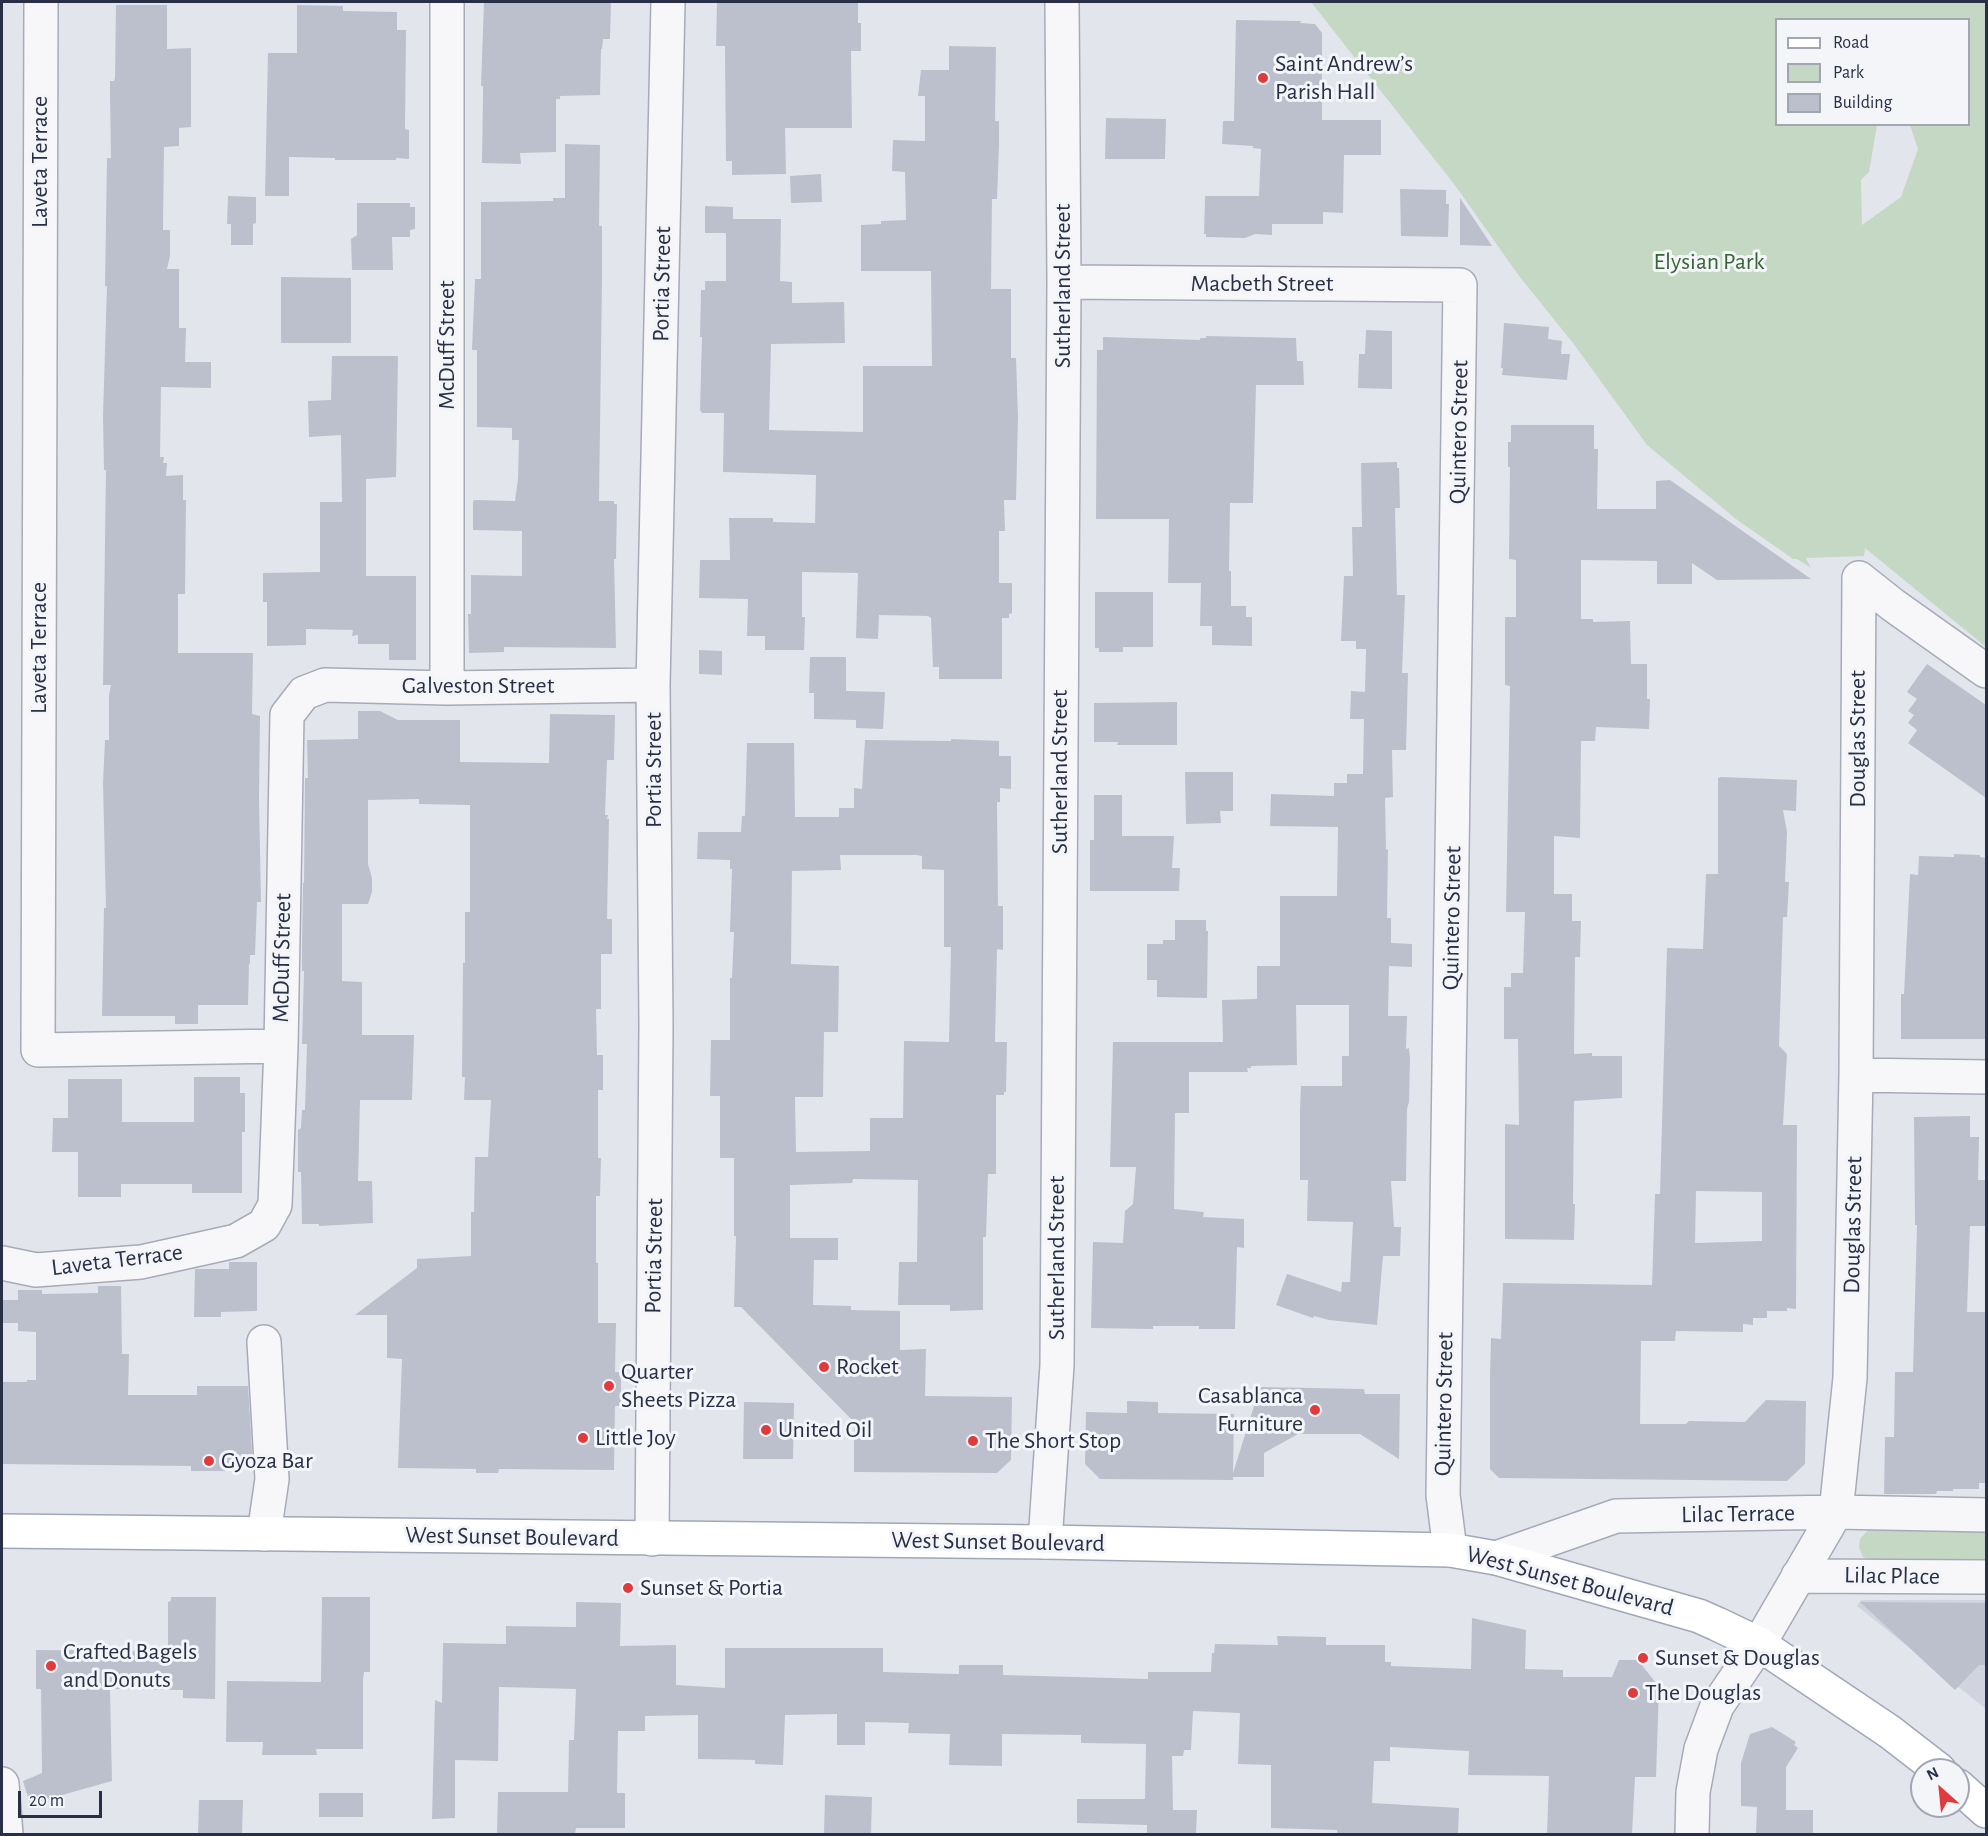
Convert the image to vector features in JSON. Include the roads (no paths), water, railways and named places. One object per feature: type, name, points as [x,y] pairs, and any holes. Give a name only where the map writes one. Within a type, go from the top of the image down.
[{"type":"main road","name":"West Sunset Boulevard","points":[[2,1531],[1044,1542],[1450,1550],[1496,1558],[1700,1616],[1759,1644],[1890,1732],[1924,1758]]},
{"type":"main road","points":[[1970,1797],[1986,1811]]},
{"type":"street","name":"Laveta Terrace","points":[[40,2],[38,1050],[281,1046]]},
{"type":"street","name":"McDuff Street","points":[[447,2],[447,688]]},
{"type":"street","name":"Portia Street","points":[[652,1539],[656,1048],[653,685],[668,2]]},
{"type":"street","name":"Sutherland Street","points":[[1044,1542],[1057,1365],[1064,282],[1062,2]]},
{"type":"street","name":"Macbeth Street","points":[[1064,282],[1461,285]]},
{"type":"street","name":"Quintero Street","points":[[1450,1550],[1443,1495],[1461,285]]},
{"type":"street","name":"Douglas Street","points":[[1692,1834],[1693,1792],[1701,1749],[1717,1706],[1759,1644],[1836,1512],[1850,1378],[1856,1076],[1859,578],[1986,671]]},
{"type":"street","name":"Galveston Street","points":[[304,693],[325,685],[447,688],[653,685]]},
{"type":"street","name":"McDuff Street","points":[[264,1225],[275,1205],[281,1046],[287,715],[304,693]]},
{"type":"street","points":[[1856,1076],[1986,1077]]},
{"type":"street","name":"Laveta Terrace","points":[[2,1263],[36,1270],[141,1262],[236,1241],[264,1225]]},
{"type":"street","points":[[264,1342],[272,1479],[264,1534]]},
{"type":"street","name":"Lilac Terrace","points":[[1496,1558],[1616,1516],[1836,1512],[1986,1515]]},
{"type":"street","name":"Lilac Place","points":[[1798,1576],[1986,1577]]},
{"type":"street","points":[[2,1784],[6,1834]]},
{"type":"place","name":"Saint Andrew’s Parish Hall","points":[[1263,78]]},
{"type":"place","name":"Rocket","points":[[824,1367]]},
{"type":"place","name":"Quarter Sheets Pizza","points":[[609,1386]]},
{"type":"place","name":"Casablanca Furniture","points":[[1315,1410]]},
{"type":"place","name":"United Oil","points":[[766,1430]]},
{"type":"place","name":"Little Joy","points":[[583,1438]]},
{"type":"place","name":"The Short Stop","points":[[973,1441]]},
{"type":"place","name":"Gyoza Bar","points":[[209,1461]]},
{"type":"place","name":"Sunset & Portia","points":[[628,1588]]},
{"type":"place","name":"Sunset & Douglas","points":[[1643,1658]]},
{"type":"place","name":"Crafted Bagels and Donuts","points":[[51,1666]]},
{"type":"place","name":"The Douglas","points":[[1633,1693]]},
{"type":"park label","name":"Elysian Park","points":[[1709,262]]}]
